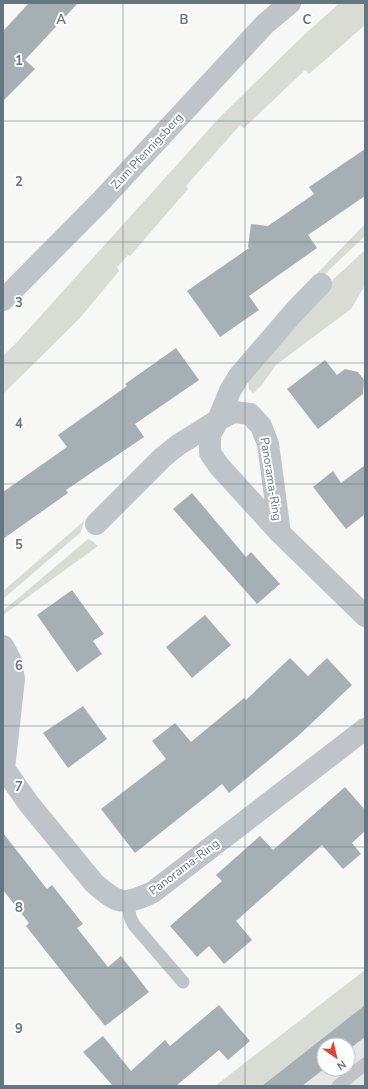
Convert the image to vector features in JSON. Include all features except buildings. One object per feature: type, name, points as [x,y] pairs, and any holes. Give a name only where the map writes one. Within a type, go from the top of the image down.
[{"type":"street","name":"Zum Pfennigsberg","points":[[3,300],[101,201],[265,24],[290,3]]},
{"type":"street","points":[[96,524],[163,457],[178,445],[218,420],[230,391],[239,376],[294,312],[321,284]]},
{"type":"street","name":"Panorama-Ring","points":[[280,533],[268,444],[261,426],[250,414],[234,412],[218,420],[210,435],[210,453],[218,466],[280,533],[365,616]]},
{"type":"street","points":[[3,646],[11,661],[14,679],[4,768],[29,804],[94,883],[107,894],[119,901],[128,902]]},
{"type":"street","name":"Panorama-Ring","points":[[128,902],[138,900],[154,892],[365,729]]},
{"type":"lane","points":[[128,902],[130,917],[134,925],[183,982]]},
{"type":"lane","points":[[338,1086],[365,1064]]},
{"type":"shaded area","points":[[340,3],[365,3],[365,25],[309,74],[305,70],[244,128],[240,125],[186,186],[188,189],[130,256],[128,255],[117,267],[119,271],[79,319],[3,394],[3,356],[220,117],[306,33]]},
{"type":"shaded area","points":[[365,224],[365,236],[307,291],[303,288]]},
{"type":"shaded area","points":[[365,250],[365,285],[351,309],[276,365],[261,386],[253,393],[249,389],[248,380],[324,288]]},
{"type":"shaded area","points":[[84,521],[81,532],[3,599],[3,591]]},
{"type":"shaded area","points":[[88,539],[98,546],[3,615],[3,611]]},
{"type":"shaded area","points":[[365,970],[365,1005],[324,1037],[316,1037],[316,1044],[276,1075],[284,1086],[215,1086]]},
{"type":"shaded area","points":[[365,1002],[365,1086],[284,1086],[275,1075],[316,1042],[316,1077],[356,1077],[356,1037],[322,1037]]}]
